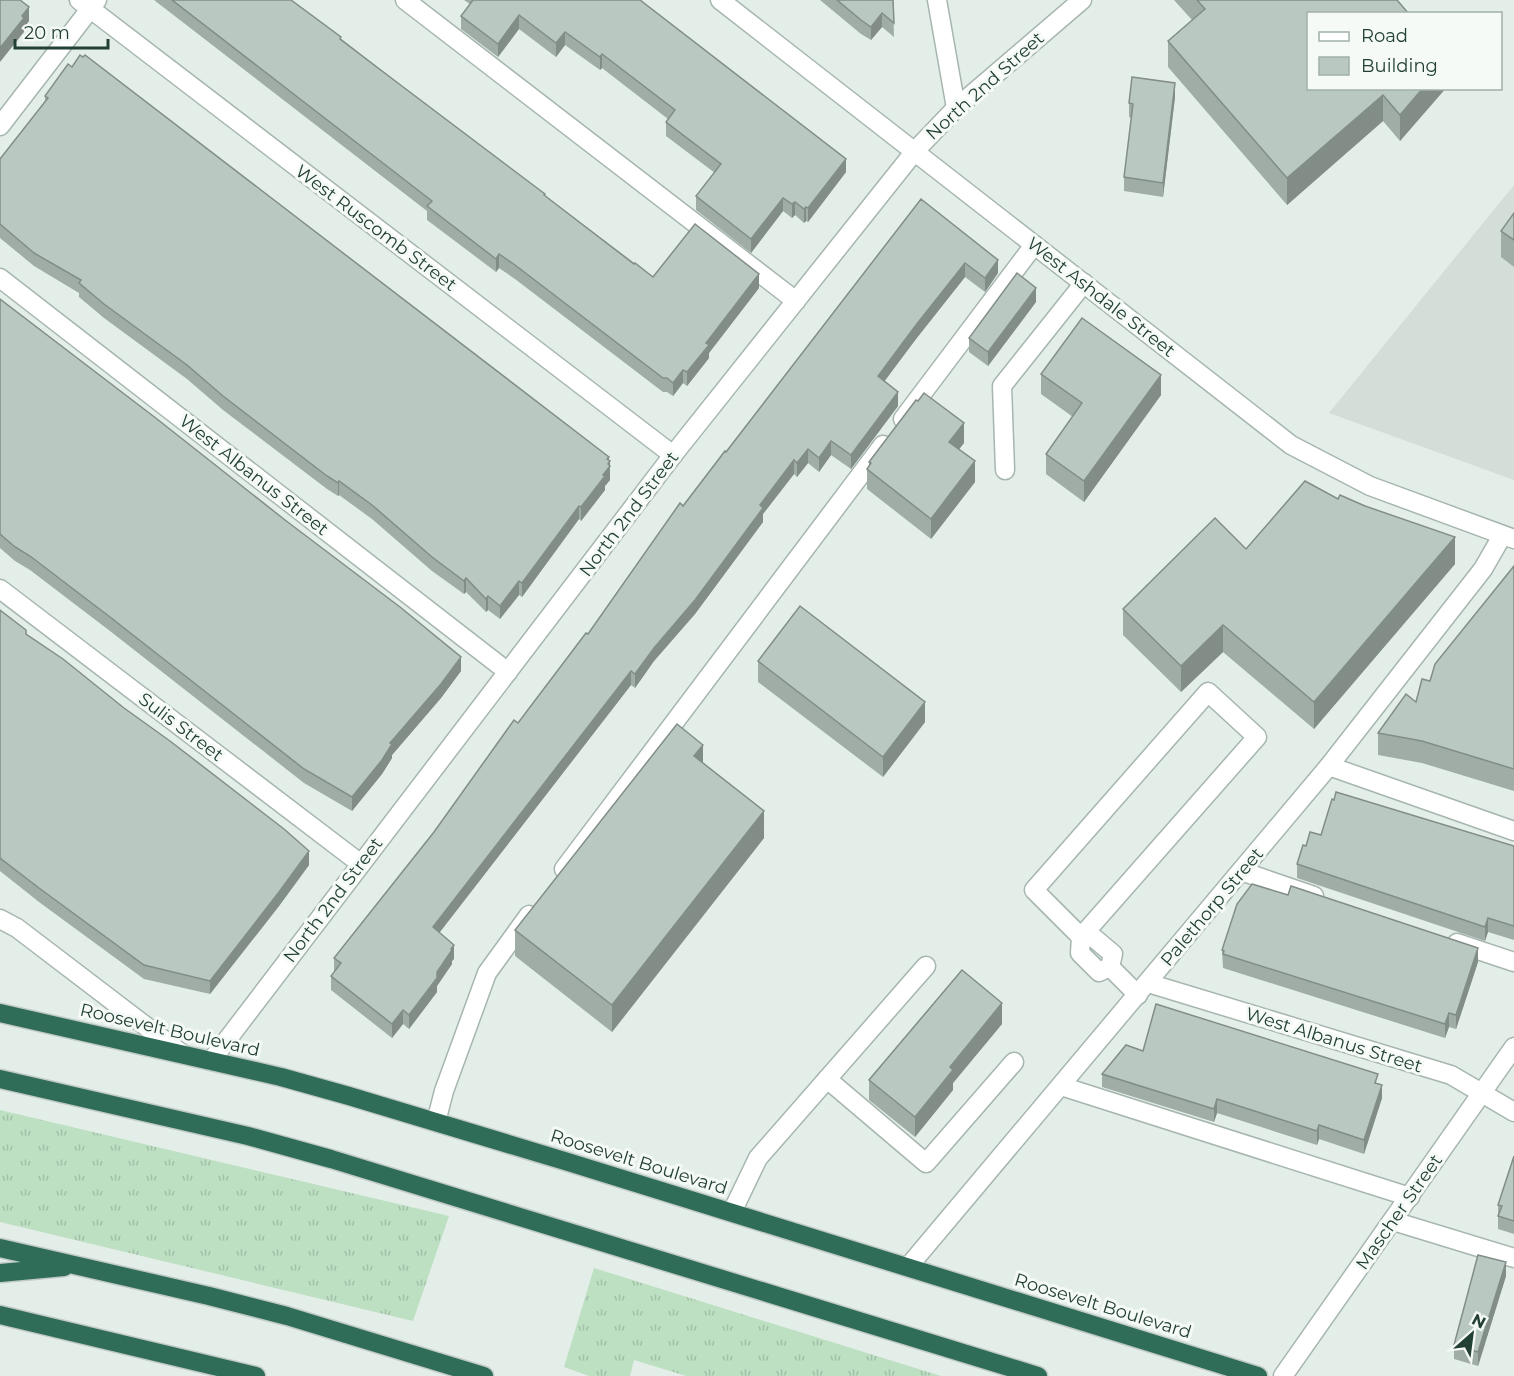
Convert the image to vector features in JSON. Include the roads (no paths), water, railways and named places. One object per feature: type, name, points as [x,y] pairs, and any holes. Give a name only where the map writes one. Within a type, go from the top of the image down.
[{"type":"highway","name":"Roosevelt Boulevard","points":[[0,1013],[281,1077],[732,1212],[1258,1376]]},
{"type":"highway","points":[[0,1079],[248,1136],[331,1159],[611,1243],[1038,1376]]},
{"type":"highway","points":[[0,1248],[209,1296],[408,1352],[484,1376]]},
{"type":"highway","points":[[0,1274],[79,1266]]},
{"type":"highway","points":[[0,1314],[210,1370],[256,1376]]},
{"type":"street","points":[[405,0],[796,301]]},
{"type":"street","name":"West Ashdale Street","points":[[720,0],[1291,445],[1370,486],[1508,538]]},
{"type":"street","points":[[937,0],[956,108]]},
{"type":"street","name":"North 2nd Street","points":[[211,1061],[673,455],[915,152],[956,108],[1082,0]]},
{"type":"street","points":[[0,126],[89,3]]},
{"type":"street","name":"West Ruscomb Street","points":[[89,3],[673,455]]},
{"type":"street","points":[[551,886],[1034,245]]},
{"type":"street","name":"West Albanus Street","points":[[0,278],[508,672]]},
{"type":"street","points":[[1005,470],[1002,387],[1084,283]]},
{"type":"street","name":"Palethorp Street","points":[[908,1267],[1329,766],[1508,538]]},
{"type":"street","name":"Sulis Street","points":[[0,589],[361,864]]},
{"type":"street","points":[[1082,937],[1257,737],[1208,692],[1034,890],[1082,937],[1094,938],[1113,954],[1110,967],[1143,989]]},
{"type":"street","points":[[1329,766],[1514,831]]},
{"type":"street","points":[[1241,871],[1332,902]]},
{"type":"street","points":[[436,1122],[444,1091],[487,973],[536,905]]},
{"type":"street","points":[[0,919],[17,928],[181,1053]]},
{"type":"street","points":[[1446,940],[1514,962]]},
{"type":"street","points":[[732,1212],[758,1158],[926,966]]},
{"type":"street","name":"West Albanus Street","points":[[1143,989],[1451,1075],[1514,1112]]},
{"type":"street","name":"Mascher Street","points":[[1282,1376],[1514,1047]]},
{"type":"street","points":[[827,1079],[926,1163],[1014,1062]]},
{"type":"street","points":[[1061,1086],[1410,1197]]},
{"type":"street","points":[[1392,1221],[1514,1258]]}]
